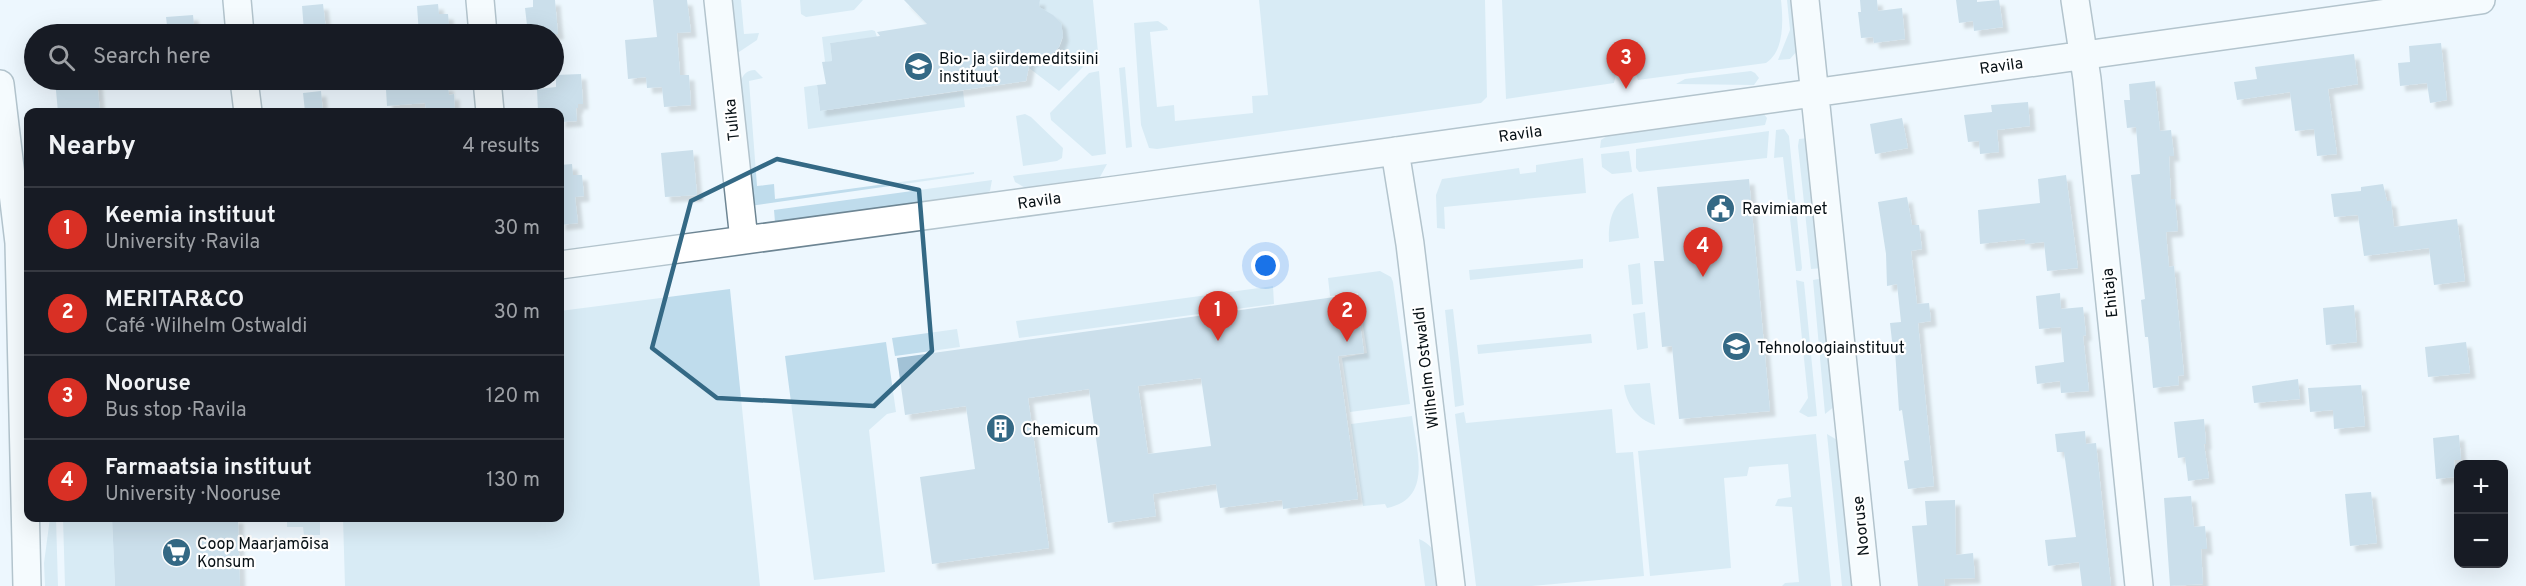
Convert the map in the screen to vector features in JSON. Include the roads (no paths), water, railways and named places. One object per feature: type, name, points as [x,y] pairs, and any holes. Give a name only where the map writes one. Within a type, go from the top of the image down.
[{"type":"street","points":[[237,0],[239,24]]},
{"type":"street","points":[[480,0],[482,24]]},
{"type":"street","name":"Tulika","points":[[718,0],[744,240]]},
{"type":"street","name":"Nooruse","points":[[1805,0],[1866,586]]},
{"type":"street","name":"Ehitaja","points":[[2075,0],[2139,586]]},
{"type":"street","name":"Ravila","points":[[564,264],[2481,0]]},
{"type":"street","points":[[0,84],[19,243],[17,346],[24,514]]},
{"type":"street","points":[[245,90],[248,108]]},
{"type":"street","points":[[488,90],[490,108]]},
{"type":"street","name":"Wilhelm Ostwaldi","points":[[1395,151],[1410,244],[1451,586]]},
{"type":"street","points":[[24,522],[27,586]]},
{"type":"place","name":"Bio- ja siirdemeditsiini instituut","points":[[918,67]]},
{"type":"place","name":"Nooruse","points":[[1626,89]]},
{"type":"place","name":"Ravimiamet","points":[[1721,208]]},
{"type":"place","name":"Farmaatsia instituut","points":[[1703,277]]},
{"type":"place","name":"Keemia instituut","points":[[1218,341]]},
{"type":"place","name":"MERITAR&CO","points":[[1347,342]]},
{"type":"place","name":"Tehnoloogiainstituut","points":[[1736,347]]},
{"type":"place","name":"Chemicum","points":[[1001,429]]},
{"type":"place","name":"Coop Maarjamõisa Konsum","points":[[176,552]]}]
